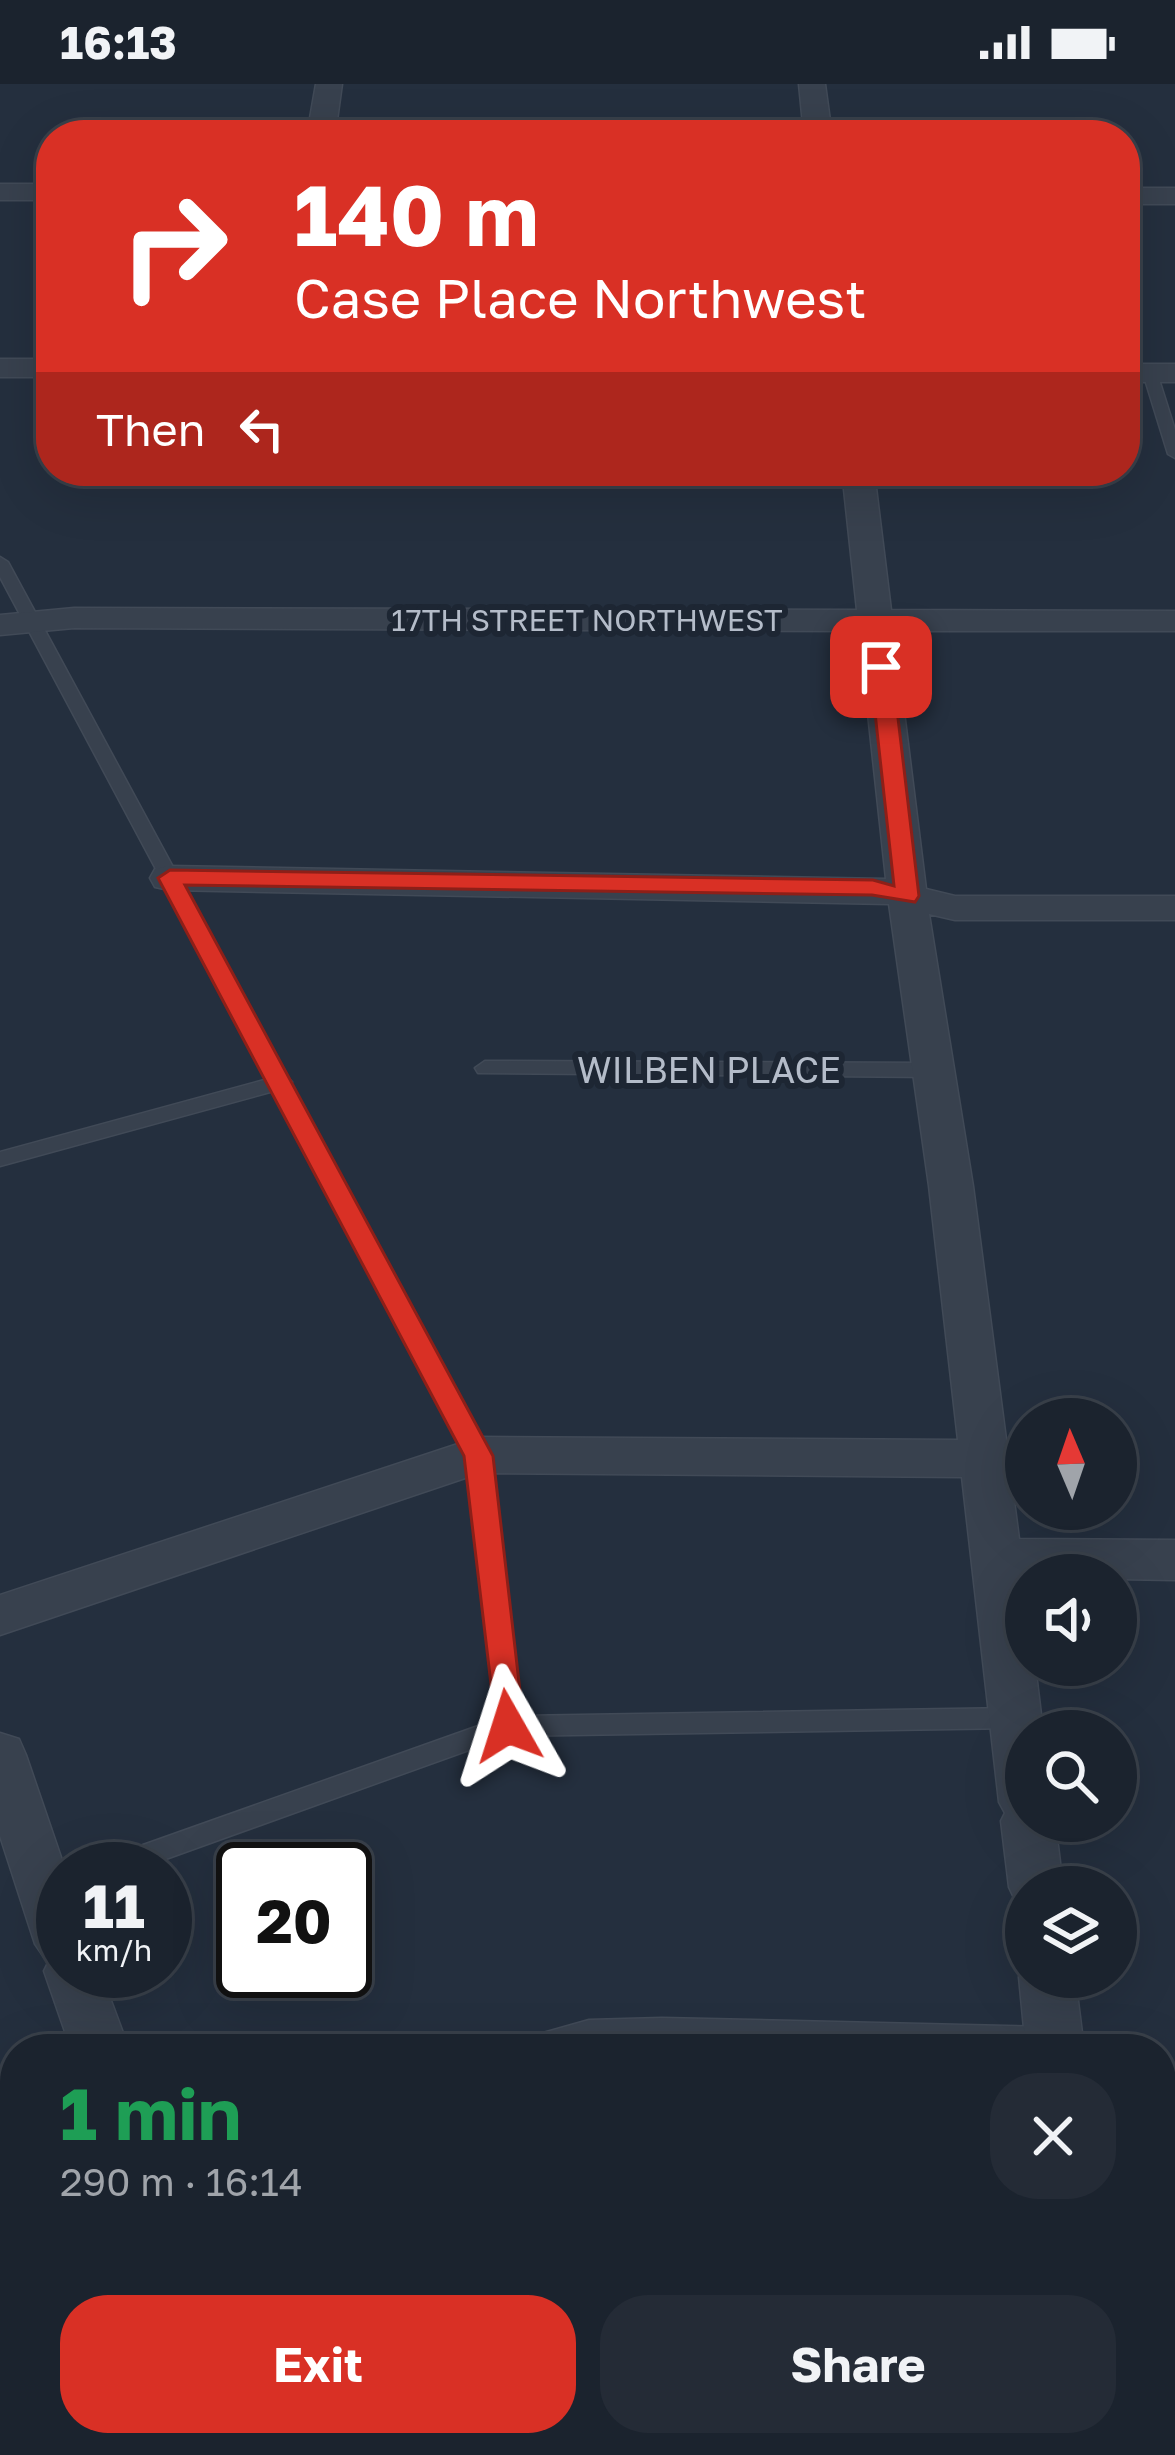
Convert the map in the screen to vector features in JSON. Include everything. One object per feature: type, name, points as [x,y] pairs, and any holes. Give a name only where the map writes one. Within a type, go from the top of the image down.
[{"type":"street","points":[[323,120],[329,84]]},
{"type":"street","points":[[812,84],[816,120]]},
{"type":"street","points":[[0,192],[36,192]]},
{"type":"street","points":[[1140,196],[1175,196]]},
{"type":"street","points":[[0,368],[36,368]]},
{"type":"street","points":[[859,486],[907,896],[934,1070],[1015,1710]]},
{"type":"street","name":"17TH STREET NORTHWEST","points":[[15,623],[1175,621]]},
{"type":"street","points":[[170,878],[873,887],[955,908],[1175,908]]},
{"type":"street","points":[[0,1616],[479,1456],[985,1459]]},
{"type":"street","points":[[997,1559],[1175,1560]]},
{"type":"street","points":[[0,1755],[36,1844]]},
{"type":"street","points":[[82,1998],[95,2034]]},
{"type":"street","points":[[1050,1998],[1054,2034]]},
{"type":"lane","points":[[1150,373],[1175,454]]},
{"type":"lane","points":[[0,562],[15,623],[170,878],[479,1456],[508,1726]]},
{"type":"lane","name":"WILBEN PLACE","points":[[485,1068],[934,1070]]},
{"type":"lane","points":[[0,1159],[282,1082]]},
{"type":"lane","points":[[183,1842],[508,1726],[1005,1718]]},
{"type":"lane","points":[[582,2034],[662,2030],[774,2034]]},
{"type":"route","points":[[508,1726],[479,1456],[170,878],[873,887],[907,896],[881,667]]}]
